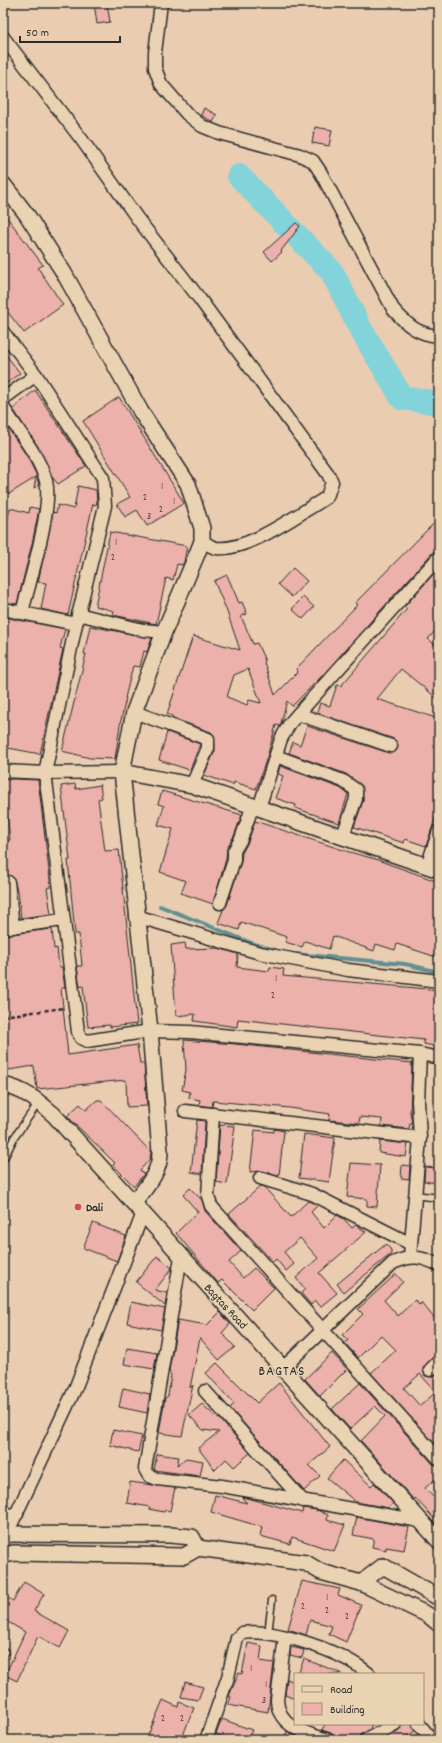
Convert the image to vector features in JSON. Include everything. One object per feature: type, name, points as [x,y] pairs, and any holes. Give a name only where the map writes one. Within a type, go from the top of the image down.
[{"type":"street","points":[[161,3],[154,68],[161,84],[186,114],[202,126],[219,133],[300,155],[313,161],[321,173],[393,309],[406,324],[417,332],[439,336]]},
{"type":"street","points":[[3,37],[82,140],[137,218],[286,416],[328,474],[332,482],[327,497],[252,541],[231,548],[214,548],[202,541]]},
{"type":"street","points":[[3,184],[27,215],[64,273],[140,412],[188,484],[201,520],[202,541],[164,632],[134,712],[122,772],[136,916],[150,1031],[160,1162],[138,1208],[75,1389],[17,1514],[4,1537]]},
{"type":"street","points":[[3,332],[36,375],[103,478],[105,490],[105,506],[77,619],[45,773],[74,1007],[78,1032],[81,1038],[87,1040],[150,1031],[190,1032],[420,1054],[439,1058]]},
{"type":"street","points":[[3,399],[36,375]]},
{"type":"street","points":[[3,407],[40,466],[46,482],[47,494],[39,541],[22,613]]},
{"type":"street","points":[[220,903],[234,860],[236,847],[256,806],[276,756],[281,739],[290,723],[439,557]]},
{"type":"street","points":[[3,609],[22,613],[77,619],[142,630],[164,632]]},
{"type":"street","points":[[134,712],[208,739],[208,748],[192,785]]},
{"type":"street","points":[[298,714],[391,746]]},
{"type":"street","points":[[276,756],[343,781],[356,790],[356,799],[342,838]]},
{"type":"street","points":[[3,771],[45,773],[122,772],[192,785],[256,806],[342,838],[433,868],[439,831]]},
{"type":"street","points":[[8,882],[8,927],[63,920]]},
{"type":"street","points":[[136,916],[260,953],[348,970],[439,981]]},
{"type":"street","points":[[410,1256],[420,1138],[418,1101],[420,1054]]},
{"type":"street","name":"Bagtas Road","points":[[3,1084],[31,1095],[54,1115],[439,1542]]},
{"type":"street","points":[[186,1111],[420,1138]]},
{"type":"street","points":[[213,1114],[208,1196],[211,1206],[321,1330],[437,1452]]},
{"type":"street","points":[[260,1178],[312,1194],[411,1244]]},
{"type":"street","points":[[283,1368],[321,1330],[393,1263],[410,1256],[439,1265]]},
{"type":"street","points":[[181,1257],[145,1469],[149,1476],[156,1479],[222,1486],[420,1520]]},
{"type":"street","points":[[205,1391],[303,1501]]},
{"type":"street","points":[[3,1515],[17,1514]]},
{"type":"street","points":[[4,1537],[170,1535],[192,1537],[198,1548]]},
{"type":"street","points":[[3,1555],[15,1553],[184,1556],[198,1548],[306,1563],[321,1572],[361,1583],[428,1615],[439,1624]]},
{"type":"street","points":[[361,1583],[383,1566],[439,1598]]},
{"type":"street","points":[[206,1740],[228,1677],[237,1638],[242,1633],[250,1632],[268,1634],[307,1643],[336,1654],[367,1673]]},
{"type":"street","points":[[285,1637],[277,1710],[284,1720],[295,1727],[328,1740]]},
{"type":"street","points":[[366,1740],[393,1725]]},
{"type":"street","points":[[420,1725],[432,1740]]},
{"type":"lane","points":[[3,1160],[14,1138],[38,1102]]},
{"type":"lane","points":[[415,1195],[439,1198]]},
{"type":"lane","points":[[268,1634],[272,1600]]},
{"type":"path","points":[[3,1016],[74,1007]]},
{"type":"building","points":[[94,3],[107,3],[110,22],[97,24]]},
{"type":"building","points":[[204,108],[217,115],[213,122],[201,115]]},
{"type":"building","points":[[315,127],[332,130],[329,146],[312,143]]},
{"type":"building","points":[[3,212],[43,265],[38,268],[63,305],[24,333],[3,306]]},
{"type":"building","points":[[296,223],[300,226],[281,251],[282,252],[272,261],[264,252]]},
{"type":"building","points":[[3,351],[20,373],[3,386]]},
{"type":"building","points":[[35,390],[86,466],[58,484],[52,477],[39,448],[13,409]]},
{"type":"building","points":[[119,397],[184,503],[147,526],[137,510],[125,517],[117,504],[130,497],[83,421]]},
{"type":"building","points":[[3,421],[27,456],[36,474],[39,485],[34,488],[36,477],[9,494],[3,486]]},
{"type":"building","points":[[78,486],[96,490],[97,501],[96,505],[93,504],[68,615],[41,609],[46,583],[38,582],[53,512],[56,513],[58,505],[74,509]]},
{"type":"building","points":[[30,507],[39,509],[17,604],[3,602],[3,541],[10,508],[29,513]]},
{"type":"building","points":[[439,518],[439,550],[433,552],[319,679],[292,706],[287,701],[280,726],[276,725],[256,789],[234,782],[233,785],[204,775],[215,751],[214,735],[211,732],[172,718],[172,716],[167,714],[193,636],[240,650],[226,609],[214,581],[227,575],[239,603],[242,602],[247,614],[241,616],[253,644],[257,643],[265,661],[264,662],[275,695],[298,672],[296,669],[357,605],[355,603]],"holes":[[[248,669],[261,703],[249,700],[247,705],[227,697],[234,675]]]},
{"type":"building","points":[[110,532],[187,546],[184,562],[182,565],[177,564],[173,580],[166,578],[156,624],[113,615],[114,611],[95,606]]},
{"type":"building","points":[[293,568],[307,581],[292,597],[278,584]]},
{"type":"building","points":[[439,568],[439,626],[428,639],[439,648],[439,700],[401,669],[377,699],[439,719],[439,807],[426,846],[405,839],[404,843],[354,827],[363,801],[362,786],[346,774],[289,753],[293,742],[300,745],[307,726],[389,753],[396,751],[398,745],[394,739],[317,713],[320,703],[330,706],[337,685],[341,686],[407,609],[404,607]]},
{"type":"building","points":[[303,597],[314,607],[303,619],[292,609]]},
{"type":"building","points":[[3,617],[65,629],[60,648],[63,649],[40,754],[3,747]]},
{"type":"building","points":[[90,626],[152,638],[147,652],[144,651],[140,667],[133,666],[125,698],[115,759],[90,758],[62,751],[86,654],[84,654]]},
{"type":"building","points":[[167,732],[200,744],[190,770],[159,760]]},
{"type":"building","points":[[280,766],[340,788],[348,794],[339,823],[295,808],[296,805],[275,798],[283,776],[278,774]]},
{"type":"building","points":[[3,780],[38,780],[51,887],[47,888],[51,914],[21,918],[18,891],[14,878],[8,875],[3,877],[3,841],[10,840]]},
{"type":"building","points":[[75,784],[76,789],[100,785],[102,798],[98,799],[105,851],[119,850],[137,1024],[110,1027],[110,1025],[88,1027],[83,986],[80,987],[77,966],[82,966],[79,934],[75,934],[68,860],[70,860],[61,786]]},
{"type":"building","points":[[162,791],[242,815],[234,836],[227,848],[226,859],[213,904],[181,893],[186,881],[160,872],[173,829],[158,825],[164,806],[158,804]]},
{"type":"building","points":[[255,821],[375,859],[439,882],[439,958],[397,944],[395,950],[376,944],[374,951],[333,936],[329,949],[305,941],[302,947],[285,942],[287,937],[241,922],[239,930],[218,923],[223,910],[227,905],[241,862],[242,853],[248,842]]},
{"type":"building","points":[[52,929],[54,949],[57,948],[59,967],[62,967],[65,988],[61,988],[68,1055],[137,1045],[140,1063],[144,1063],[147,1106],[127,1107],[126,1080],[37,1089],[34,1066],[9,1070],[3,1032],[3,1028],[6,1028],[3,1000],[3,935]]},
{"type":"building","points":[[185,943],[186,949],[218,948],[238,954],[237,967],[269,971],[270,967],[284,969],[283,976],[439,990],[439,1047],[424,1044],[424,1040],[238,1019],[237,1027],[194,1021],[195,1014],[176,1016],[171,945]]},
{"type":"building","points":[[184,1040],[412,1063],[410,1112],[412,1123],[410,1123],[409,1129],[381,1126],[382,1119],[360,1117],[359,1123],[329,1120],[330,1114],[290,1108],[213,1101],[212,1107],[199,1105],[200,1100],[189,1098],[190,1092],[182,1090],[186,1070]]},
{"type":"building","points":[[97,1100],[101,1100],[151,1152],[150,1159],[140,1170],[144,1174],[134,1186],[113,1165],[115,1163],[67,1116],[80,1104],[86,1110]]},
{"type":"building","points":[[197,1120],[205,1121],[202,1174],[191,1172]]},
{"type":"building","points":[[220,1125],[235,1126],[227,1184],[216,1182]]},
{"type":"building","points":[[274,1129],[284,1131],[279,1175],[262,1171],[250,1172],[255,1130],[274,1132]]},
{"type":"building","points":[[304,1134],[335,1138],[329,1182],[299,1178]]},
{"type":"building","points":[[380,1141],[408,1144],[406,1157],[379,1153]]},
{"type":"building","points":[[351,1163],[380,1165],[377,1207],[367,1206],[367,1199],[347,1197]]},
{"type":"building","points":[[402,1165],[410,1166],[409,1179],[401,1178]]},
{"type":"building","points":[[425,1167],[438,1168],[436,1183],[424,1181]]},
{"type":"building","points":[[261,1186],[264,1187],[291,1217],[308,1201],[318,1205],[311,1212],[324,1228],[337,1215],[344,1219],[352,1228],[356,1225],[366,1232],[319,1273],[337,1293],[320,1307],[315,1301],[311,1305],[301,1293],[305,1289],[296,1278],[318,1258],[300,1238],[284,1252],[294,1264],[286,1271],[276,1259],[273,1262],[229,1214]]},
{"type":"building","points":[[190,1188],[202,1200],[205,1211],[241,1251],[229,1262],[243,1278],[254,1268],[274,1288],[252,1310],[222,1280],[218,1283],[176,1233],[198,1212],[183,1195]]},
{"type":"building","points":[[93,1223],[126,1236],[117,1261],[83,1248]]},
{"type":"building","points":[[386,1244],[391,1250],[391,1254],[344,1292],[337,1284]]},
{"type":"building","points":[[157,1256],[172,1268],[155,1290],[167,1293],[165,1306],[136,1282]]},
{"type":"building","points":[[396,1274],[403,1282],[384,1300],[398,1316],[415,1300],[420,1305],[421,1302],[439,1324],[439,1354],[434,1356],[423,1368],[425,1376],[432,1377],[436,1375],[439,1378],[439,1439],[434,1443],[371,1373],[396,1350],[381,1335],[358,1358],[345,1343],[348,1340],[342,1335],[363,1314],[358,1309]],"holes":[[[420,1374],[436,1392],[420,1406],[404,1388]]]},
{"type":"building","points":[[131,1302],[165,1309],[161,1330],[127,1323]]},
{"type":"building","points":[[220,1312],[230,1324],[222,1333],[235,1347],[219,1360],[200,1338],[190,1388],[193,1385],[182,1436],[159,1433],[165,1398],[168,1396],[171,1375],[169,1371],[178,1320],[207,1325]]},
{"type":"building","points":[[127,1348],[157,1353],[154,1369],[124,1364]]},
{"type":"building","points":[[332,1353],[347,1369],[320,1396],[305,1379]]},
{"type":"building","points":[[217,1363],[257,1403],[279,1383],[330,1447],[309,1465],[320,1476],[304,1491],[230,1408],[234,1404],[206,1373]]},
{"type":"building","points":[[360,1383],[433,1464],[439,1466],[439,1476],[425,1488],[439,1503],[439,1524],[415,1498],[414,1500],[361,1441],[385,1416],[375,1406],[350,1429],[332,1409]]},
{"type":"building","points":[[123,1388],[150,1394],[147,1413],[119,1407]]},
{"type":"building","points":[[202,1404],[218,1419],[219,1418],[250,1453],[234,1467],[226,1459],[215,1470],[198,1448],[219,1432],[203,1430],[189,1415]]},
{"type":"building","points":[[113,1430],[142,1436],[138,1452],[110,1445]]},
{"type":"building","points":[[157,1454],[179,1457],[177,1465],[186,1458],[203,1461],[200,1476],[154,1470]]},
{"type":"building","points":[[343,1460],[371,1486],[374,1483],[393,1503],[389,1508],[356,1502],[327,1478]]},
{"type":"building","points":[[130,1482],[175,1488],[170,1511],[165,1510],[164,1512],[149,1509],[150,1507],[127,1503]]},
{"type":"building","points":[[215,1495],[247,1503],[241,1497],[251,1499],[302,1513],[303,1508],[317,1510],[328,1515],[327,1520],[345,1525],[334,1551],[292,1537],[290,1544],[260,1536],[262,1527],[211,1512]]},
{"type":"building","points":[[357,1517],[409,1527],[404,1550],[386,1547],[386,1550],[372,1547],[374,1539],[353,1535]]},
{"type":"building","points":[[302,1581],[340,1589],[338,1595],[361,1605],[346,1642],[329,1634],[332,1626],[310,1620],[306,1635],[288,1629]]},
{"type":"building","points":[[24,1582],[44,1594],[34,1611],[69,1631],[60,1648],[38,1636],[17,1681],[5,1675],[25,1632],[3,1619],[3,1595],[13,1601]]},
{"type":"building","points":[[248,1643],[262,1646],[260,1661],[274,1663],[268,1712],[228,1705],[231,1697],[229,1696],[239,1673],[242,1674]]},
{"type":"building","points":[[291,1647],[304,1650],[302,1658],[290,1655]]},
{"type":"building","points":[[304,1659],[341,1673],[298,1673]]},
{"type":"building","points":[[287,1679],[294,1682],[294,1699],[285,1695]]},
{"type":"building","points":[[185,1682],[203,1687],[198,1700],[181,1697]]},
{"type":"building","points":[[163,1700],[178,1707],[179,1702],[194,1708],[181,1740],[146,1740]]},
{"type":"building","points":[[222,1719],[252,1730],[248,1740],[231,1740],[216,1734]]},
{"type":"building","points":[[324,1725],[372,1725],[370,1729],[362,1734],[359,1740],[340,1740],[335,1738],[331,1733],[322,1730]]},
{"type":"building","points":[[402,1725],[412,1725],[415,1731],[401,1740],[382,1740],[399,1730]]},
{"type":"building","points":[[287,1731],[297,1737],[296,1740],[284,1740]]},
{"type":"waterway","points":[[239,176],[332,272],[360,328],[402,398],[439,403]]},
{"type":"waterway","points":[[160,906],[254,944],[275,950]]},
{"type":"waterway","points":[[295,954],[405,964],[439,972]]},
{"type":"place","name":"Dali","points":[[78,1207]]},
{"type":"district","name":"BAGTAS","points":[[282,1370]]}]
